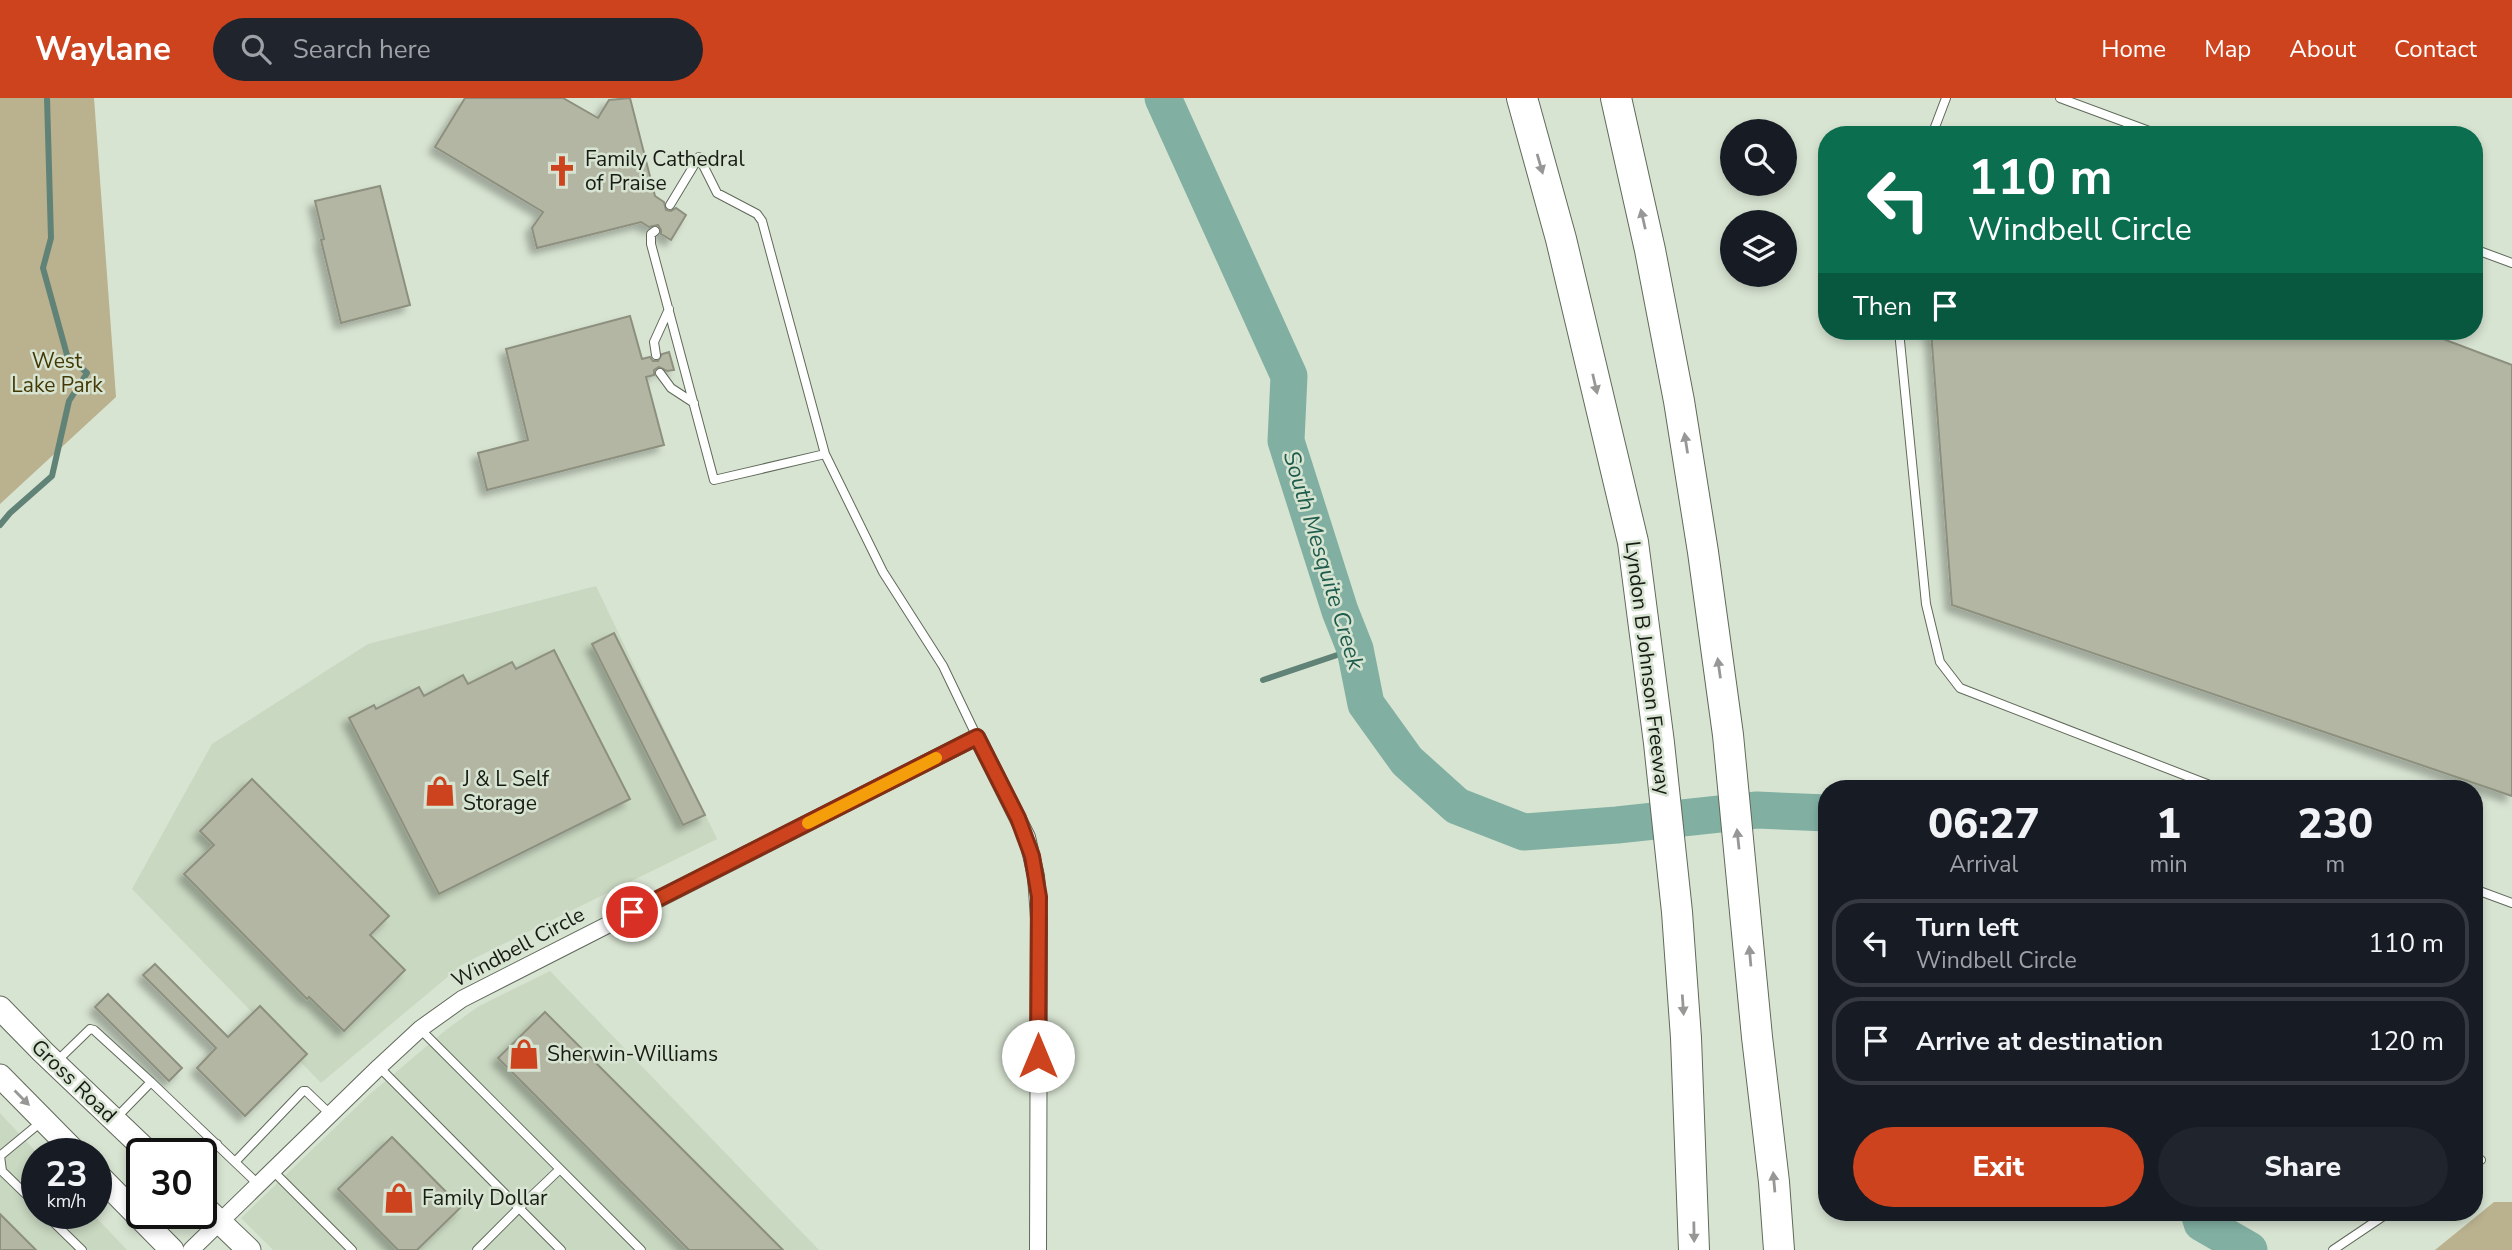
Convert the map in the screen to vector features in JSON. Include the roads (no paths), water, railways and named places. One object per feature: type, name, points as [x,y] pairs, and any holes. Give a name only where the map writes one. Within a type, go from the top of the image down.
[{"type":"highway","name":"Lyndon B Johnson Freeway","points":[[1522,98],[1561,239],[1633,542],[1660,743],[1677,912],[1694,1250]]},
{"type":"highway","points":[[1616,98],[1650,250],[1679,401],[1728,735],[1779,1250]]},
{"type":"main road","name":"Gross Road","points":[[4,1019],[133,1138]]},
{"type":"main road","points":[[0,1076],[61,1138]]},
{"type":"main road","points":[[112,1189],[172,1250]]},
{"type":"main road","points":[[217,1219],[249,1250]]},
{"type":"street","name":"Windbell Circle","points":[[191,1250],[420,1028],[462,999],[977,737]]},
{"type":"street","points":[[977,737],[1027,837],[1036,876],[1039,918],[1038,1250]]},
{"type":"lane","points":[[1935,126],[1946,98]]},
{"type":"lane","points":[[2060,98],[2136,126]]},
{"type":"lane","points":[[670,205],[699,157],[717,193],[757,214],[766,234],[825,454],[883,572],[943,666],[977,737]]},
{"type":"lane","points":[[654,231],[651,234],[651,244],[714,480],[825,454]]},
{"type":"lane","points":[[2483,252],[2512,263]]},
{"type":"lane","points":[[656,355],[654,342],[668,309]]},
{"type":"lane","points":[[1900,340],[1926,604],[1940,662],[1960,688],[2197,780]]},
{"type":"lane","points":[[660,373],[671,388],[694,403]]},
{"type":"lane","points":[[2483,892],[2512,903]]},
{"type":"lane","points":[[420,1028],[641,1250]]},
{"type":"lane","points":[[55,1064],[90,1029],[94,1030],[211,1138]]},
{"type":"lane","points":[[379,1067],[561,1250]]},
{"type":"lane","points":[[114,1121],[151,1082]]},
{"type":"lane","points":[[236,1162],[303,1091],[330,1114]]},
{"type":"lane","points":[[22,1138],[44,1120]]},
{"type":"lane","points":[[21,1139],[0,1156],[2,1171],[21,1189]]},
{"type":"lane","points":[[217,1144],[258,1185]]},
{"type":"lane","points":[[482,1248],[560,1169]]},
{"type":"lane","points":[[273,1171],[352,1250]]},
{"type":"lane","points":[[2333,1250],[2376,1221]]},
{"type":"lane","points":[[60,1229],[82,1250]]},
{"type":"waterway","points":[[0,525],[52,476],[69,401],[87,373],[67,355],[43,268],[51,238],[47,98]]},
{"type":"waterway","name":"South Mesquite Creek","points":[[1163,98],[1289,376],[1286,441],[1340,611],[1355,649],[1366,704],[1407,761],[1457,806],[1524,832],[1757,810],[1818,813]]},
{"type":"waterway","points":[[1263,680],[1355,649]]},
{"type":"waterway","name":"South Mesquite Creek","points":[[2201,1221],[2249,1250]]},
{"type":"place","name":"Family Cathedral of Praise","points":[[562,171]]},
{"type":"place","name":"J & L Self Storage","points":[[440,791]]},
{"type":"place","name":"Sherwin-Williams","points":[[524,1054]]},
{"type":"place","name":"Family Dollar","points":[[399,1198]]},
{"type":"park label","name":"West Lake Park","points":[[57,373]]}]
